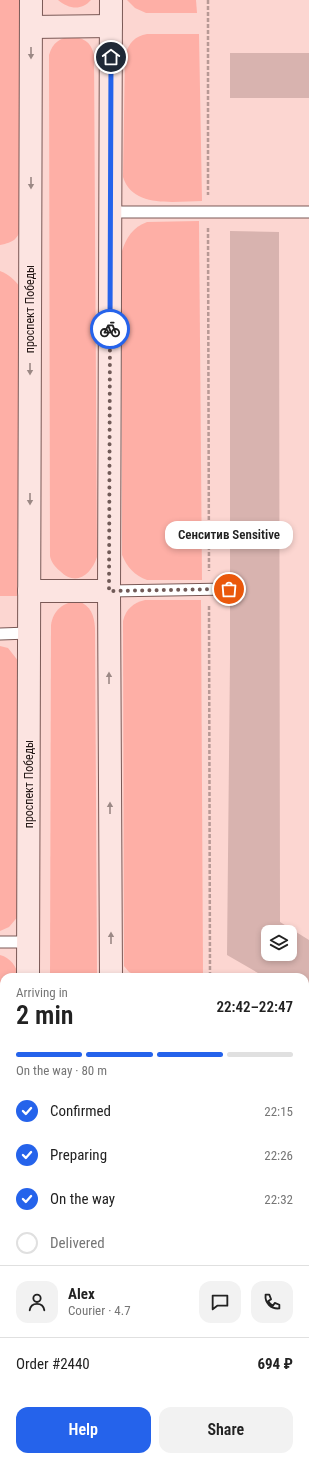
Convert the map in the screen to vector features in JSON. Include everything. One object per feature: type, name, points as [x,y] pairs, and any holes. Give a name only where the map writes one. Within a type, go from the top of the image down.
[{"type":"main road","name":"проспект Победы","points":[[28,973],[31,0]]},
{"type":"main road","points":[[111,973],[109,591],[112,0]]},
{"type":"main road","points":[[31,27],[111,26]]},
{"type":"main road","points":[[30,591],[109,591]]},
{"type":"lane","points":[[110,212],[309,212]]},
{"type":"lane","points":[[109,591],[229,589]]},
{"type":"lane","points":[[0,634],[30,633]]},
{"type":"lane","points":[[0,942],[29,942]]},
{"type":"path","points":[[208,0],[210,973]]},
{"type":"shaded area","points":[[0,0],[21,0],[22,226],[14,240],[0,245]]},
{"type":"shaded area","points":[[58,0],[91,0],[83,6],[75,8]]},
{"type":"shaded area","points":[[127,0],[196,0],[197,13],[146,13],[135,8]]},
{"type":"shaded area","points":[[147,34],[199,34],[202,201],[168,202],[146,199],[136,194],[128,187],[123,177],[125,55],[128,47],[136,38]]},
{"type":"shaded area","points":[[72,36],[87,42],[94,55],[97,557],[87,574],[77,578],[66,576],[56,568],[50,556],[49,55],[58,41]]},
{"type":"shaded area","points":[[199,221],[202,580],[147,580],[132,570],[122,555],[122,251],[134,230],[147,222]]},
{"type":"shaded area","points":[[0,271],[16,282],[20,287],[17,596],[0,596]]},
{"type":"shaded area","points":[[145,600],[201,600],[203,973],[131,973],[124,966],[123,621],[128,610],[137,603]]},
{"type":"shaded area","points":[[78,601],[89,608],[94,619],[95,628],[97,973],[50,973],[51,625],[57,611],[64,605]]},
{"type":"shaded area","points":[[0,646],[8,648],[19,662],[20,914],[9,927],[0,931]]},
{"type":"shaded area","points":[[0,955],[7,958],[12,963],[18,973],[0,973]]},
{"type":"building","points":[[230,53],[309,53],[309,98],[230,98]]},
{"type":"building","points":[[230,231],[279,232],[280,922],[285,925],[261,925],[261,961],[297,961],[297,933],[309,940],[309,973],[258,973],[227,955],[230,658]]},
{"type":"way so far","points":[[110,329],[109,591],[229,589]]},
{"type":"place","name":"Сенситив Sensitive","points":[[229,589]]},
{"type":"route","points":[[110,329],[111,57]]}]
